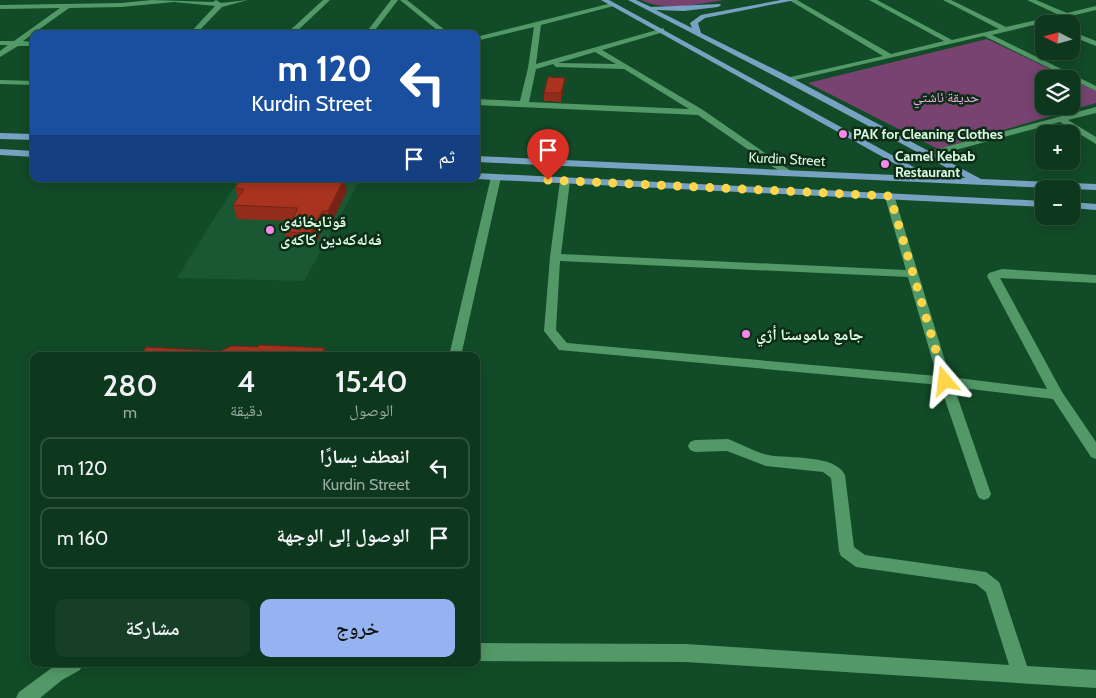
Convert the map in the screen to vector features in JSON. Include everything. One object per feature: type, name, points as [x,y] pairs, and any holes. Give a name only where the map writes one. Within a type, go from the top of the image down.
[{"type":"main road","points":[[631,0],[789,80],[981,182]]},
{"type":"main road","points":[[643,6],[673,9],[703,7],[748,0]]},
{"type":"main road","points":[[698,34],[694,27],[696,20],[713,14],[792,0]]},
{"type":"main road","points":[[608,2],[932,180]]},
{"type":"main road","points":[[703,7],[713,14]]},
{"type":"main road","points":[[0,136],[30,138]]},
{"type":"main road","points":[[0,152],[30,154]]},
{"type":"main road","name":"Kurdin Street","points":[[480,159],[1096,187]]},
{"type":"main road","points":[[614,165],[615,182]]},
{"type":"main road","name":"Kurdin Street","points":[[480,176],[1035,204]]},
{"type":"main road","points":[[1080,206],[1096,207]]},
{"type":"street","points":[[35,30],[76,0]]},
{"type":"street","points":[[0,7],[149,4],[174,0],[217,2],[245,0]]},
{"type":"street","points":[[294,30],[328,0]]},
{"type":"street","points":[[371,30],[395,0]]},
{"type":"street","points":[[403,0],[441,30]]},
{"type":"street","points":[[792,0],[889,56]]},
{"type":"street","points":[[872,0],[951,42]]},
{"type":"street","points":[[946,0],[1005,29]]},
{"type":"street","points":[[1030,0],[1066,15],[1095,9]]},
{"type":"street","points":[[195,30],[217,2]]},
{"type":"street","points":[[480,38],[608,2]]},
{"type":"street","points":[[524,104],[532,68],[538,23]]},
{"type":"street","points":[[789,80],[1005,29],[1035,24]]},
{"type":"street","points":[[532,68],[661,30]]},
{"type":"street","points":[[0,55],[30,34]]},
{"type":"street","points":[[984,34],[1096,89]]},
{"type":"street","points":[[1080,37],[1096,44]]},
{"type":"street","points":[[0,43],[30,44]]},
{"type":"street","points":[[596,49],[700,112],[788,173]]},
{"type":"street","points":[[546,64],[626,68]]},
{"type":"street","points":[[0,82],[30,83]]},
{"type":"street","points":[[480,102],[700,112]]},
{"type":"street","points":[[929,154],[1096,110]]},
{"type":"street","points":[[1062,120],[1096,140]]},
{"type":"street","points":[[456,352],[496,177]]},
{"type":"street","points":[[565,181],[555,257],[550,331],[563,347],[945,381],[1057,395]]},
{"type":"street","points":[[890,196],[945,381],[984,494]]},
{"type":"street","points":[[555,257],[912,274]]},
{"type":"street","points":[[1096,279],[1002,273],[993,276],[1057,395],[1096,453]]},
{"type":"street","points":[[695,446],[728,445],[766,460],[826,467],[838,475],[847,551],[862,562],[980,577],[993,587],[1021,674]]},
{"type":"street","points":[[480,652],[686,653],[1096,679]]},
{"type":"street","points":[[25,698],[56,674],[69,667]]},
{"type":"shaded area","name":"قوتابخانەی فەلەکەدین کاکەی","points":[[237,182],[359,182],[304,281],[177,278]]},
{"type":"green space","points":[[641,0],[724,0],[693,5],[661,6]]},
{"type":"green space","name":"حديقة ئاشتي","points":[[987,39],[1052,70],[1035,70],[1035,115],[1055,115],[938,149],[808,83]]},
{"type":"green space","name":"حديقة ئاشتي","points":[[1080,83],[1096,91],[1096,103],[1080,108]]},
{"type":"building","points":[[548,77],[565,78],[561,93],[544,93]]},
{"type":"building","points":[[239,182],[342,182],[328,211],[322,211],[311,233],[285,232],[298,208],[233,205],[244,189],[235,188]]},
{"type":"building","points":[[259,345],[324,348],[322,352],[143,352],[146,347],[220,351],[232,346],[258,347]]},
{"type":"place","name":"PAK for Cleaning Clothes","points":[[843,134]]},
{"type":"place","name":"Camel Kebab Restaurant","points":[[885,164]]},
{"type":"place","name":"قوتابخانەی فەلەکەدین کاکەی","points":[[270,230]]},
{"type":"place","name":"جامع ماموستا أژي","points":[[746,334]]},
{"type":"route","points":[[548,180],[890,196],[945,381]]}]
